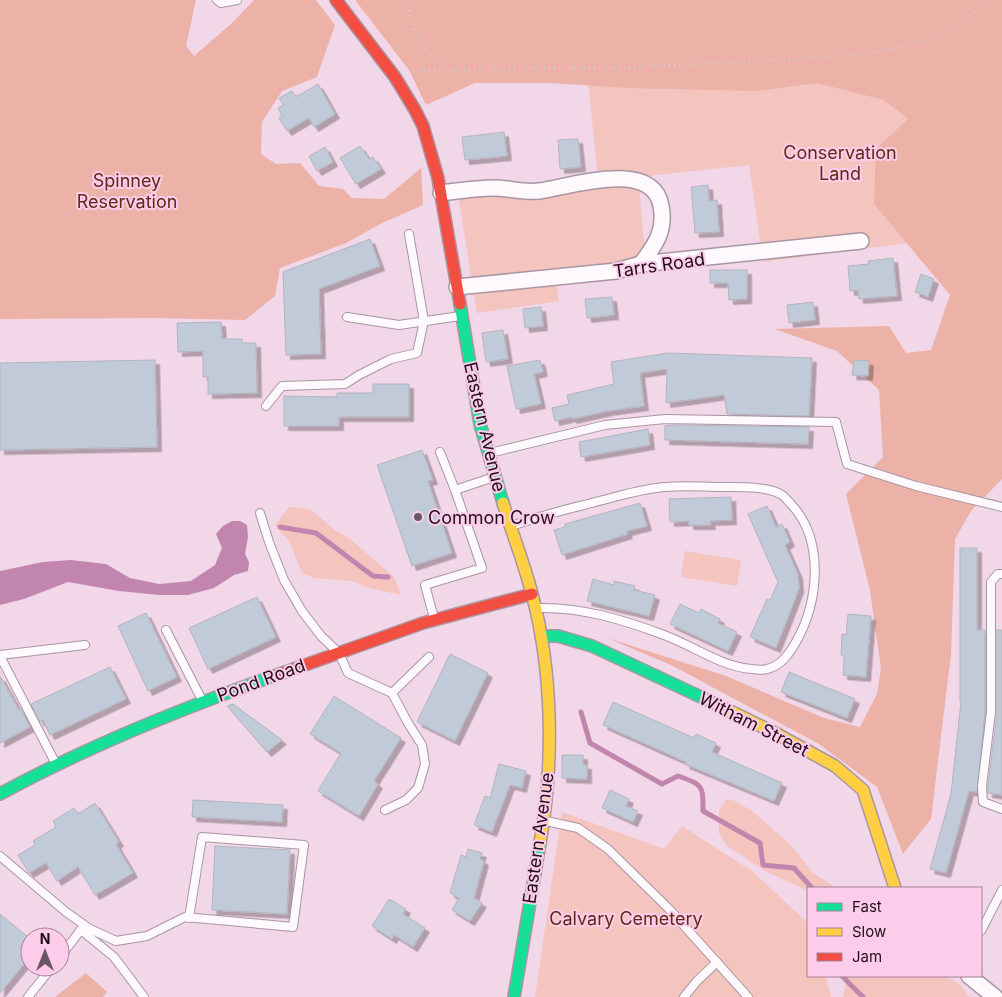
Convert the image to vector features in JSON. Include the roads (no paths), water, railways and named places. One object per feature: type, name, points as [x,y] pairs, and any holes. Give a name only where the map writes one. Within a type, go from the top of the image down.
[{"type":"main road","name":"Eastern Avenue","points":[[336,0],[376,50],[409,99],[423,125],[431,147],[441,193],[480,424],[532,594],[541,636],[549,720],[549,760],[544,821],[514,997]]},
{"type":"main road","name":"Pond Road","points":[[0,794],[57,765],[149,723],[203,701],[435,620],[532,594]]},
{"type":"main road","name":"Witham Street","points":[[541,636],[558,636],[592,646],[769,730],[835,766],[863,790],[895,887]]},
{"type":"street","points":[[441,193],[495,188],[537,191],[616,178],[634,180],[652,187],[660,199],[663,214],[662,231],[653,248],[641,264]]},
{"type":"street","name":"Tarrs Road","points":[[457,287],[616,271],[641,264],[861,240]]},
{"type":"street","points":[[970,977],[995,997]]},
{"type":"lane","points":[[217,0],[220,3],[237,0]]},
{"type":"lane","points":[[266,406],[282,386],[345,384],[391,359],[417,353],[424,321],[409,234]]},
{"type":"lane","points":[[347,317],[399,325],[462,316]]},
{"type":"lane","points":[[488,454],[605,425],[665,419],[836,422],[847,464],[916,486],[1002,507]]},
{"type":"lane","points":[[435,620],[425,585],[482,568],[440,452]]},
{"type":"lane","points":[[455,490],[495,477]]},
{"type":"lane","points":[[510,527],[574,507],[665,487],[753,487],[782,495],[797,511],[806,525],[815,568],[814,588],[802,631],[790,652],[777,666],[765,670],[744,668],[712,659],[666,636],[615,619],[584,611],[556,607],[535,608]]},
{"type":"lane","points":[[260,513],[284,580],[302,610],[321,636],[339,652],[348,673],[392,693],[422,745],[425,764],[418,788],[406,800],[385,810]]},
{"type":"lane","points":[[1002,574],[998,574],[991,582],[991,712],[982,786],[983,802],[1002,809]]},
{"type":"lane","points":[[166,630],[203,701]]},
{"type":"lane","points":[[57,765],[0,655],[86,645]]},
{"type":"lane","points":[[392,693],[429,657]]},
{"type":"lane","points":[[544,821],[578,828],[608,848],[669,909],[748,997]]},
{"type":"lane","points":[[83,928],[116,941],[146,936],[185,917],[189,918],[293,927],[304,845],[202,837],[189,918]]},
{"type":"lane","points":[[0,856],[66,912],[114,957],[144,997]]},
{"type":"lane","points":[[982,930],[1002,890]]},
{"type":"lane","points":[[70,944],[83,928]]},
{"type":"lane","points":[[684,997],[697,980],[717,962]]},
{"type":"lane","points":[[28,997],[44,977]]},
{"type":"waterway","points":[[280,527],[316,533],[373,576],[388,577]]},
{"type":"waterway","points":[[581,712],[590,743],[662,784],[678,776],[697,784],[702,791],[703,811],[760,843],[763,865],[794,868],[811,887]]},
{"type":"waterway","points":[[843,977],[863,997]]},
{"type":"place","name":"Common Crow","points":[[418,517]]},
{"type":"park label","name":"Conservation Land","points":[[840,162]]},
{"type":"park label","name":"Spinney Reservation","points":[[127,190]]},
{"type":"park label","name":"Calvary Cemetery","points":[[626,918]]}]
